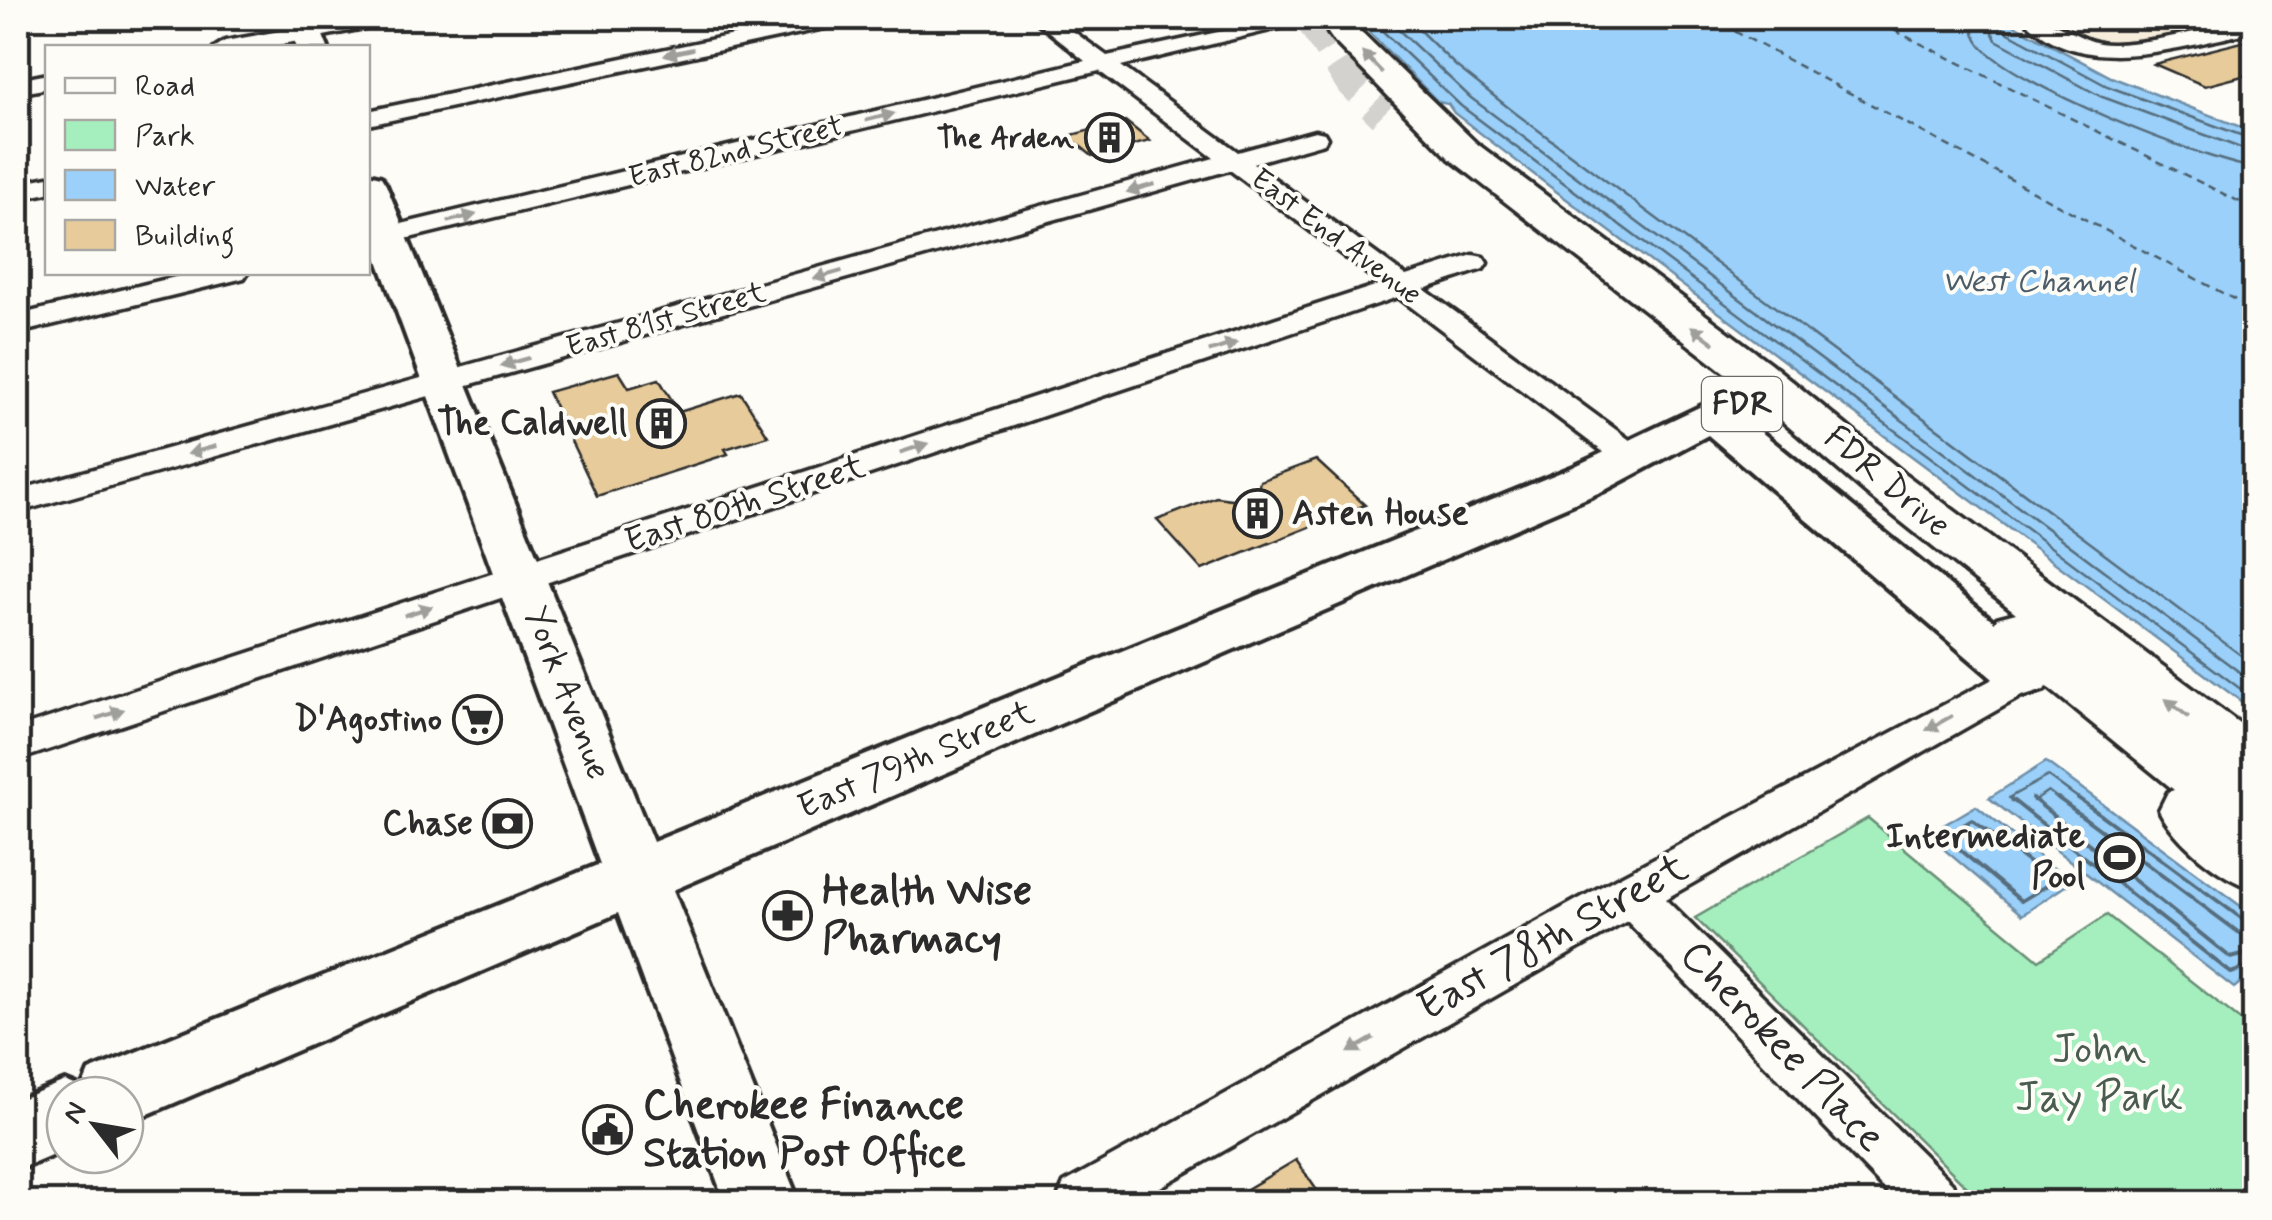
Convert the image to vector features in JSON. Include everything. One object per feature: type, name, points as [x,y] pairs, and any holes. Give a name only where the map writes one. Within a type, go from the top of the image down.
[{"type":"highway","name":"FDR Drive","points":[[1344,34],[1463,151],[1754,373],[1901,496],[2254,767]]},
{"type":"highway","name":"FDR Drive","points":[[1384,113],[1440,166],[1751,411],[1902,540],[2254,819]]},
{"type":"highway","points":[[2025,676],[2254,862]]},
{"type":"main road","name":"York Avenue","points":[[370,197],[377,238],[445,382],[762,1202]]},
{"type":"main road","name":"East 79th Street","points":[[145,1082],[1588,479],[1712,415]]},
{"type":"main road","name":"FDR Drive","points":[[1712,415],[2025,676]]},
{"type":"main road","points":[[18,1135],[45,1124]]},
{"type":"street","points":[[240,45],[384,18]]},
{"type":"street","points":[[370,118],[843,18]]},
{"type":"street","name":"East End Avenue","points":[[1042,18],[1630,456]]},
{"type":"street","points":[[2034,18],[2096,50],[2150,47],[2254,26]]},
{"type":"street","name":"East 82nd Street","points":[[377,238],[1275,22]]},
{"type":"street","points":[[18,86],[45,82]]},
{"type":"street","name":"East 81st Street","points":[[18,501],[1316,138]]},
{"type":"street","points":[[18,192],[45,186]]},
{"type":"street","name":"East 80th Street","points":[[18,744],[1473,264]]},
{"type":"street","points":[[18,324],[222,275]]},
{"type":"street","name":"East 78th Street","points":[[1082,1202],[1629,893],[2025,676]]},
{"type":"street","name":"Cherokee Place","points":[[1629,893],[1934,1202]]},
{"type":"shaded area","points":[[2025,18],[2254,18],[2254,29],[2111,57],[2074,47]]},
{"type":"green space","name":"John Jay Park","points":[[1868,818],[2039,960],[2107,915],[2249,1027],[2254,1023],[2254,1202],[1982,1202],[1695,918]]},
{"type":"water","name":"West Channel","points":[[1355,18],[2001,18],[2111,77],[2254,132],[2254,711],[1549,186],[1454,113],[1448,104],[1438,102]]},
{"type":"water","name":"Intermediate Pool","points":[[2046,762],[2254,916],[2254,972],[2234,988],[1989,798]]},
{"type":"water","points":[[1976,806],[2071,882],[2022,915],[1927,835]]},
{"type":"building","points":[[2254,39],[2254,73],[2205,86],[2154,64]]},
{"type":"building","name":"The Arden","points":[[1125,121],[1150,141],[1092,156],[1068,136]]},
{"type":"building","name":"The Caldwell","points":[[619,372],[629,388],[659,379],[679,412],[741,393],[768,436],[725,449],[728,454],[597,496],[548,392]]},
{"type":"building","name":"Asten House","points":[[1316,460],[1365,505],[1202,570],[1157,520],[1216,497],[1255,502],[1260,481]]},
{"type":"building","points":[[1296,1160],[1325,1202],[1225,1202]]},
{"type":"ferry route","points":[[1710,18],[2254,310]]},
{"type":"ferry route","points":[[1869,18],[2254,209]]},
{"type":"tunnel","points":[[1312,18],[1353,82],[1384,113]]},
{"type":"place","name":"The Arden","points":[[1109,138]]},
{"type":"place","name":"The Caldwell","points":[[662,424]]},
{"type":"place","name":"Asten House","points":[[1257,514]]},
{"type":"place","name":"D'Agostino","points":[[477,720]]},
{"type":"place","name":"Chase","points":[[508,824]]},
{"type":"place","name":"Intermediate Pool","points":[[2120,857]]},
{"type":"place","name":"Health Wise Pharmacy","points":[[787,916]]},
{"type":"place","name":"Cherokee Finance Station Post Office","points":[[608,1130]]}]
